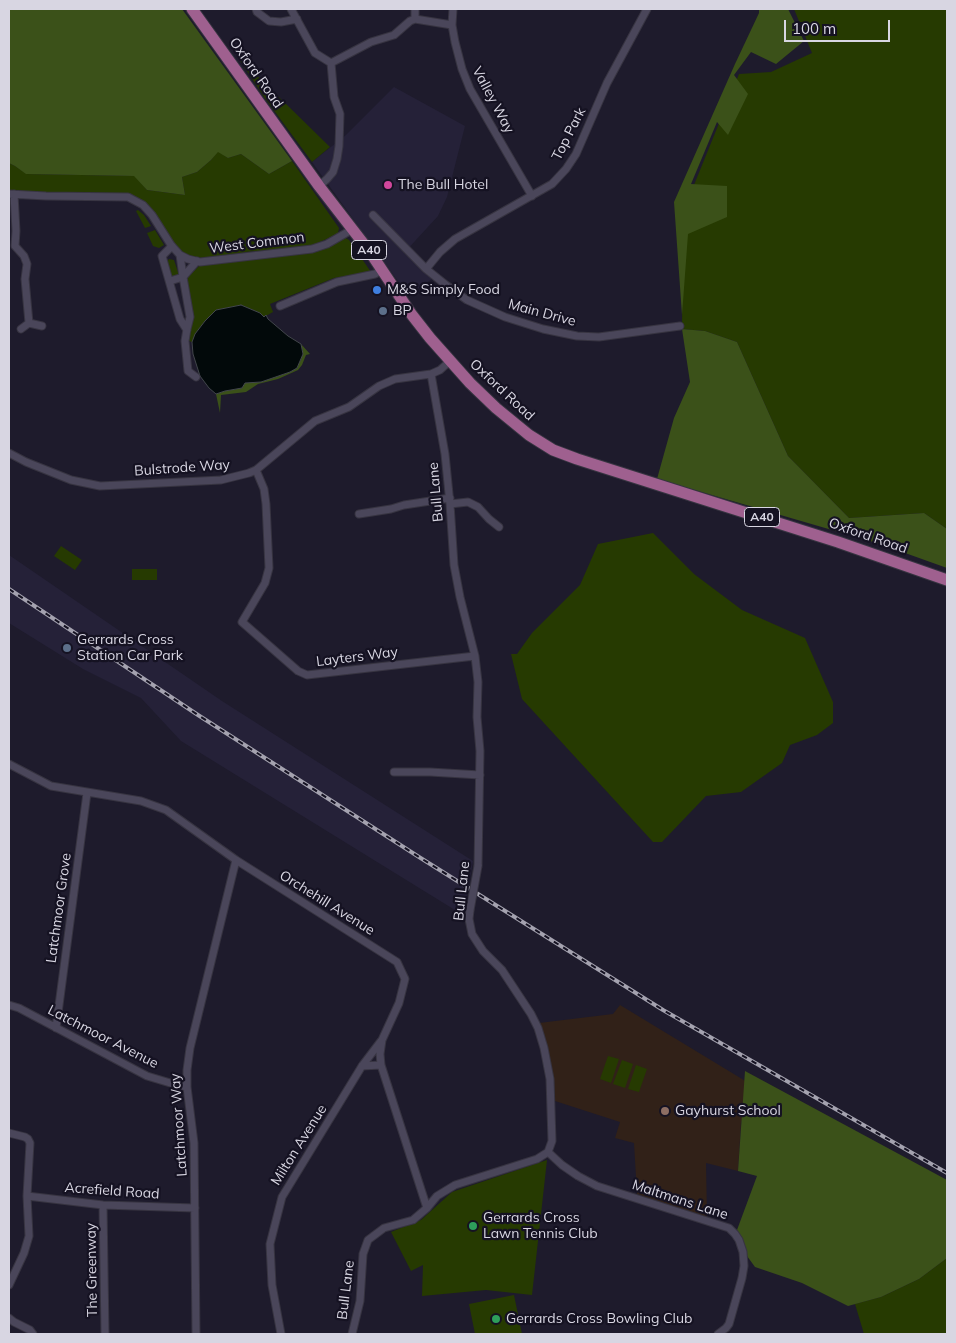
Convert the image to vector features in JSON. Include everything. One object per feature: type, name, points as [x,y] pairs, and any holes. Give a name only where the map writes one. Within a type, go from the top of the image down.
[{"type":"main road","name":"Oxford Road","points":[[192,9],[319,186],[353,229],[412,315],[470,383],[529,435],[553,450],[838,542],[947,580]]},
{"type":"street","points":[[256,9],[257,12],[269,21],[281,22],[296,19]]},
{"type":"street","points":[[292,9],[316,53],[331,63]]},
{"type":"street","points":[[414,19],[415,9]]},
{"type":"street","name":"Valley Way","points":[[453,9],[452,25],[455,42],[462,69],[470,89],[532,196]]},
{"type":"street","name":"Top Park","points":[[426,269],[440,252],[455,239],[552,184],[566,169],[576,154],[607,83],[647,9]]},
{"type":"street","points":[[331,63],[371,42],[394,35],[414,19],[452,25]]},
{"type":"street","points":[[319,186],[333,172],[339,146],[340,114],[334,97],[331,63]]},
{"type":"street","points":[[12,194],[16,231],[15,246],[24,256],[26,264],[25,279],[29,323]]},
{"type":"street","name":"West Common","points":[[12,194],[128,197],[143,205],[152,215],[180,255],[188,259],[205,262],[312,249],[327,244],[353,229]]},
{"type":"street","name":"Main Drive","points":[[373,215],[426,269],[466,300],[505,317],[543,330],[577,336],[600,337],[680,326]]},
{"type":"street","points":[[172,246],[162,256],[180,320],[187,330]]},
{"type":"street","points":[[180,255],[190,317],[185,341],[188,371],[196,377]]},
{"type":"street","points":[[170,282],[184,277],[197,261]]},
{"type":"street","points":[[280,306],[337,282],[375,274],[382,270]]},
{"type":"street","points":[[175,300],[187,296]]},
{"type":"street","points":[[20,328],[29,323],[42,326]]},
{"type":"street","name":"Bulstrode Way","points":[[9,453],[71,480],[100,486],[221,480],[256,470],[315,421],[349,406],[379,386],[396,379],[431,374],[440,370],[450,361]]},
{"type":"street","name":"Bull Lane","points":[[352,1334],[360,1301],[363,1254],[368,1240],[384,1228],[413,1220],[437,1196],[455,1185],[537,1159],[548,1152],[552,1141],[550,1079],[538,1028],[502,970],[483,951],[472,934],[469,919],[478,866],[480,751],[477,717],[478,682],[475,656],[454,565],[445,454],[431,374]]},
{"type":"street","name":"Layters Way","points":[[256,470],[264,488],[269,568],[265,583],[242,622],[298,671],[307,675],[475,656]]},
{"type":"street","points":[[359,514],[404,505],[450,501],[468,502],[478,507],[500,527]]},
{"type":"street","name":"Orchehill Avenue","points":[[9,764],[51,786],[141,801],[166,810],[236,860],[397,962],[405,979],[399,1003],[382,1040],[381,1065],[427,1208]]},
{"type":"street","points":[[394,772],[480,775]]},
{"type":"street","name":"Latchmoor Grove","points":[[56,1028],[87,793]]},
{"type":"street","name":"Latchmoor Way","points":[[196,1334],[194,1143],[186,1070],[236,860]]},
{"type":"street","name":"Latchmoor Avenue","points":[[9,1005],[19,1008],[147,1076],[176,1086],[187,1087]]},
{"type":"street","name":"Milton Avenue","points":[[281,1334],[272,1285],[270,1244],[282,1197],[362,1066],[382,1040]]},
{"type":"street","points":[[362,1066],[381,1065]]},
{"type":"street","points":[[9,1133],[25,1137],[30,1143],[27,1196],[28,1236],[24,1253],[9,1285]]},
{"type":"street","name":"Maltmans Lane","points":[[548,1152],[562,1165],[597,1186],[729,1228],[735,1234],[743,1252],[744,1266],[742,1278],[729,1324],[718,1334]]},
{"type":"street","name":"Acrefield Road","points":[[27,1196],[103,1205],[195,1208]]},
{"type":"street","name":"The Greenway","points":[[103,1205],[105,1334]]},
{"type":"street","points":[[9,1318],[30,1330],[33,1334]]},
{"type":"shaded area","points":[[394,87],[465,126],[447,197],[438,216],[404,253],[432,279],[408,295],[312,162],[346,135]]},
{"type":"shaded area","points":[[241,305],[260,313],[264,317],[266,315],[268,319],[288,336],[301,344],[303,354],[297,368],[290,372],[261,382],[245,383],[242,388],[216,394],[200,376],[193,354],[192,342],[195,334],[216,310]]},
{"type":"shaded area","points":[[9,555],[222,701],[473,861],[463,915],[181,741],[141,698],[83,669],[9,623]]},
{"type":"shaded area","name":"Gayhurst School","points":[[620,1005],[747,1082],[744,1114],[741,1123],[738,1171],[706,1163],[707,1217],[637,1194],[634,1143],[615,1138],[620,1122],[555,1101],[550,1063],[539,1023],[613,1014]]},
{"type":"green space","points":[[9,9],[182,9],[292,161],[269,174],[241,154],[228,158],[218,152],[197,172],[182,177],[185,195],[147,190],[134,176],[26,174],[9,163]]},
{"type":"green space","points":[[759,9],[788,9],[804,41],[776,64],[751,52],[734,75],[748,94],[728,135],[717,122],[691,184],[727,186],[727,217],[688,234],[682,315],[674,202],[759,13]]},
{"type":"green space","points":[[794,9],[947,9],[947,529],[924,513],[849,518],[788,456],[737,342],[705,331],[682,329],[683,212],[739,74],[771,72],[812,53]]},
{"type":"green space","points":[[237,56],[330,147],[312,162],[264,97]]},
{"type":"green space","points":[[218,151],[228,158],[241,154],[269,174],[292,161],[339,228],[338,233],[311,246],[265,253],[258,251],[245,252],[237,256],[193,257],[182,252],[173,244],[140,200],[9,191],[9,163],[27,174],[135,176],[147,190],[185,195],[182,177],[197,172]]},
{"type":"green space","points":[[138,210],[144,215],[151,226],[145,228],[136,211]]},
{"type":"green space","points":[[155,230],[164,245],[159,248],[153,246],[147,233]]},
{"type":"green space","points":[[342,238],[349,240],[371,272],[334,278],[270,304],[273,312],[264,317],[260,313],[241,305],[216,310],[195,334],[192,342],[189,341],[189,330],[193,315],[187,278],[200,265],[310,252]]},
{"type":"green space","points":[[169,259],[174,260],[179,275],[171,277],[166,263]]},
{"type":"green space","points":[[682,329],[705,331],[737,342],[788,456],[849,518],[924,513],[947,529],[947,568],[880,544],[657,479],[674,418],[690,382]]},
{"type":"green space","points":[[301,344],[310,354],[306,355],[298,370],[278,379],[258,384],[246,392],[221,395],[220,413],[216,394],[242,388],[245,383],[261,382],[297,368],[303,354]]},
{"type":"green space","points":[[653,533],[694,574],[742,610],[805,638],[833,702],[833,723],[817,735],[790,745],[782,763],[741,792],[706,796],[662,842],[653,842],[522,699],[511,654],[517,654],[532,633],[580,585],[598,544]]},
{"type":"green space","points":[[61,546],[82,560],[75,570],[54,556]]},
{"type":"green space","points":[[132,569],[157,569],[157,580],[132,580]]},
{"type":"green space","points":[[608,1056],[619,1059],[611,1083],[600,1079]]},
{"type":"green space","points":[[622,1060],[633,1064],[625,1088],[613,1084]]},
{"type":"green space","points":[[636,1065],[647,1069],[639,1092],[628,1089]]},
{"type":"green space","points":[[745,1071],[947,1180],[947,1258],[919,1279],[881,1297],[848,1306],[802,1283],[755,1267],[747,1256],[737,1230],[757,1176],[738,1171]]},
{"type":"green space","name":"Gerrards Cross Lawn Tennis Club","points":[[547,1160],[532,1295],[486,1290],[422,1296],[423,1265],[411,1271],[391,1232],[421,1220],[452,1192]]},
{"type":"green space","points":[[947,1258],[947,1334],[864,1334],[855,1304],[881,1297],[919,1279]]},
{"type":"green space","name":"Gerrards Cross Bowling Club","points":[[514,1295],[522,1334],[475,1334],[469,1304]]},
{"type":"railway","points":[[9,589],[198,715],[419,857],[663,1010],[947,1173]]},
{"type":"place","name":"The Bull Hotel","points":[[388,185]]},
{"type":"place","name":"M&S Simply Food","points":[[377,290]]},
{"type":"place","name":"BP","points":[[383,311]]},
{"type":"place","name":"Gerrards Cross Station Car Park","points":[[67,648]]},
{"type":"place","name":"Gayhurst School","points":[[665,1111]]},
{"type":"place","name":"Gerrards Cross Lawn Tennis Club","points":[[473,1226]]},
{"type":"place","name":"Gerrards Cross Bowling Club","points":[[496,1319]]}]
